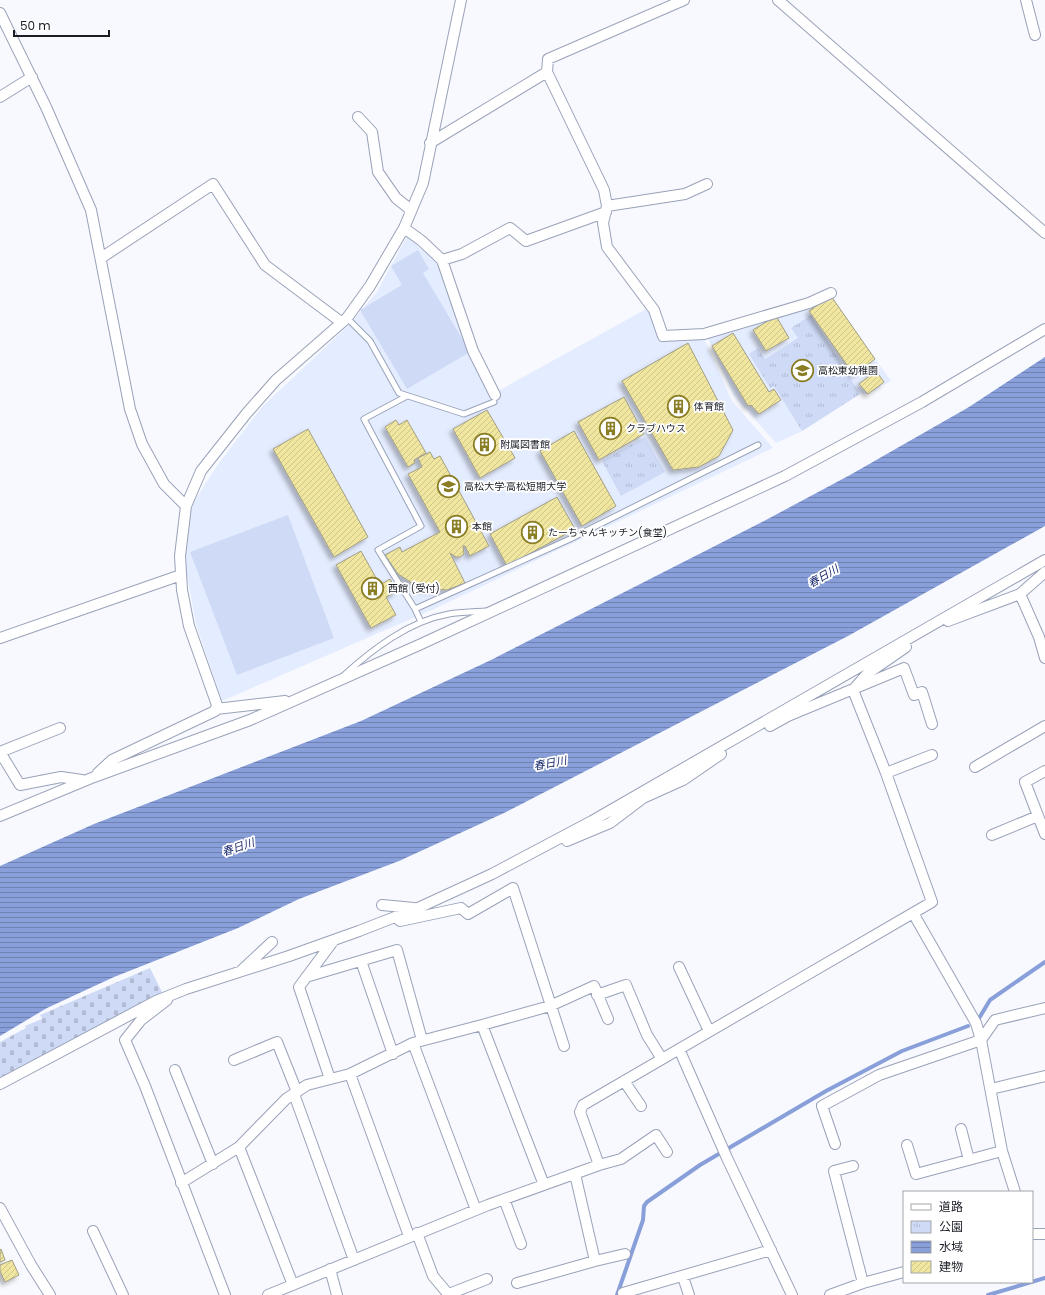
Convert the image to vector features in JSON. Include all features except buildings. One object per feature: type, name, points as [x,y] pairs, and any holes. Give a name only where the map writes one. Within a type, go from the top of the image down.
[{"type":"street","points":[[94,777],[112,760],[215,712],[217,705],[189,626],[181,574],[180,556],[186,506],[201,471],[246,414],[276,380],[344,320],[370,286],[404,228],[422,183],[461,0]]},
{"type":"street","points":[[684,0],[548,59],[547,72],[604,190],[606,209],[603,222],[607,247],[654,310],[663,336],[704,334],[809,303],[831,293]]},
{"type":"street","points":[[778,0],[1045,233]]},
{"type":"street","points":[[1026,0],[1035,35]]},
{"type":"street","points":[[0,13],[32,77],[91,210],[130,409],[142,444],[164,484],[186,506]]},
{"type":"street","points":[[430,143],[547,72]]},
{"type":"street","points":[[0,97],[32,77]]},
{"type":"street","points":[[358,117],[372,132],[378,172],[396,198],[411,210]]},
{"type":"street","points":[[101,258],[213,184],[266,264],[344,320]]},
{"type":"street","points":[[442,260],[462,254],[510,228],[526,241],[606,209],[685,194],[707,184]]},
{"type":"street","points":[[404,228],[422,241],[442,260],[473,351],[495,398]]},
{"type":"street","points":[[0,816],[94,777],[250,720],[495,610],[784,476],[915,405],[1045,329]]},
{"type":"street","points":[[728,746],[750,730],[1045,560]]},
{"type":"street","points":[[853,690],[866,674],[909,644],[921,631],[1020,594],[1045,572]]},
{"type":"street","points":[[0,638],[181,574]]},
{"type":"street","points":[[1020,594],[1039,637],[1045,658]]},
{"type":"street","points":[[0,1084],[156,1001],[176,992],[334,940],[418,908],[492,874],[642,796],[728,746],[788,716],[904,668],[914,695],[922,692],[932,724]]},
{"type":"street","points":[[599,1165],[580,1112],[583,1105],[932,902],[886,773],[853,690]]},
{"type":"street","points":[[216,709],[295,700]]},
{"type":"street","points":[[975,767],[1045,726]]},
{"type":"street","points":[[60,728],[0,752],[20,785],[61,777],[84,781]]},
{"type":"street","points":[[750,730],[765,728]]},
{"type":"street","points":[[886,773],[932,755]]},
{"type":"street","points":[[1045,771],[1025,782],[1045,834]]},
{"type":"street","points":[[992,835],[1038,816]]},
{"type":"street","points":[[395,917],[400,921],[461,908],[468,914],[513,888],[564,1046]]},
{"type":"street","points":[[382,905],[418,908]]},
{"type":"street","points":[[913,913],[976,1023],[982,1040],[1002,1152],[1015,1191]]},
{"type":"street","points":[[330,1079],[298,987],[334,940]]},
{"type":"street","points":[[239,972],[272,942]]},
{"type":"street","points":[[306,977],[397,950],[418,1042],[476,1210]]},
{"type":"street","points":[[361,961],[392,1054]]},
{"type":"street","points":[[679,967],[710,1031]]},
{"type":"street","points":[[181,1183],[239,1147],[286,1099],[306,1085],[350,1074],[418,1042],[550,1006],[594,986],[608,1019]]},
{"type":"street","points":[[597,995],[626,986],[647,1035],[662,1059]]},
{"type":"street","points":[[176,992],[142,1020],[125,1040],[145,1086],[225,1295]]},
{"type":"street","points":[[835,1144],[822,1106],[879,1075],[982,1040],[995,1020],[1045,1008]]},
{"type":"street","points":[[482,1025],[544,1185]]},
{"type":"street","points":[[234,1060],[277,1042],[354,1260]]},
{"type":"street","points":[[679,1049],[792,1295]]},
{"type":"street","points":[[175,1070],[213,1164]]},
{"type":"street","points":[[350,1074],[413,1234],[433,1276],[449,1295],[487,1279]]},
{"type":"street","points":[[991,1089],[1045,1076]]},
{"type":"street","points":[[624,1081],[641,1106]]},
{"type":"street","points":[[961,1129],[969,1160]]},
{"type":"street","points":[[268,1295],[413,1234],[504,1199],[599,1165],[621,1160],[656,1135],[667,1152]]},
{"type":"street","points":[[907,1145],[916,1174],[1002,1152]]},
{"type":"street","points":[[239,1147],[293,1285]]},
{"type":"street","points":[[853,1166],[834,1171],[863,1283]]},
{"type":"street","points":[[576,1174],[595,1261]]},
{"type":"street","points":[[504,1199],[521,1244]]},
{"type":"street","points":[[0,1208],[31,1265],[50,1295]]},
{"type":"street","points":[[94,1231],[122,1295]]},
{"type":"street","points":[[1033,1234],[1045,1234]]},
{"type":"street","points":[[623,1293],[635,1292],[771,1250]]},
{"type":"street","points":[[517,1283],[625,1254]]},
{"type":"street","points":[[330,1269],[337,1295]]},
{"type":"street","points":[[830,1295],[863,1283],[903,1272]]},
{"type":"street","points":[[683,1276],[689,1295]]},
{"type":"lane","points":[[344,320],[370,341],[399,393],[464,414],[495,398]]},
{"type":"lane","points":[[407,396],[364,419],[421,526],[378,550],[415,609],[421,622]]},
{"type":"lane","points":[[415,609],[570,539],[758,445]]},
{"type":"lane","points":[[337,681],[370,651],[421,622],[448,614],[495,610]]},
{"type":"shaded area","name":"高松大学·高松短期大学","points":[[407,236],[437,263],[474,359],[491,395],[648,308],[670,341],[703,336],[732,401],[773,448],[434,609],[222,701],[196,624],[184,559],[192,505],[216,467],[262,407],[350,324],[377,292]]},
{"type":"shaded area","name":"高松東幼稚園","points":[[831,296],[891,381],[868,394],[860,394],[802,431],[776,443],[734,396],[707,336]]},
{"type":"green space","points":[[418,250],[429,269],[423,273],[470,352],[407,389],[360,310],[402,285],[391,266]]},
{"type":"green space","points":[[811,315],[860,394],[802,431],[774,386],[770,388],[749,354],[758,348],[765,359],[798,338],[791,328]]},
{"type":"green space","points":[[645,437],[665,472],[621,496],[602,461]]},
{"type":"green space","points":[[288,515],[334,638],[237,675],[190,552]]},
{"type":"green space","points":[[150,968],[163,994],[0,1081],[0,1042],[26,1028],[25,1026],[42,1019],[40,1015]]},
{"type":"water","name":"春日川","points":[[1045,357],[1045,526],[848,636],[504,813],[399,861],[299,899],[238,928],[114,977],[47,1008],[0,1036],[0,866],[94,824],[361,721],[491,660],[764,521],[850,475],[969,407]]},
{"type":"waterway","points":[[978,1020],[990,1000],[1045,962]]},
{"type":"waterway","points":[[617,1295],[643,1220],[644,1206],[647,1202],[700,1165],[826,1091],[902,1051],[968,1026]]},
{"type":"waterway","points":[[1033,1282],[1045,1278]]},
{"type":"waterway","points":[[988,1295],[1028,1283]]},
{"type":"place","name":"高松東幼稚園","points":[[803,370]]},
{"type":"place","name":"体育館","points":[[678,406]]},
{"type":"place","name":"クラブハウス","points":[[611,428]]},
{"type":"place","name":"附属図書館","points":[[484,444]]},
{"type":"place","name":"高松大学·高松短期大学","points":[[448,486]]},
{"type":"place","name":"本館","points":[[457,526]]},
{"type":"place","name":"たーちゃんキッチン(食堂)","points":[[532,532]]},
{"type":"place","name":"西館 (受付)","points":[[372,588]]}]
